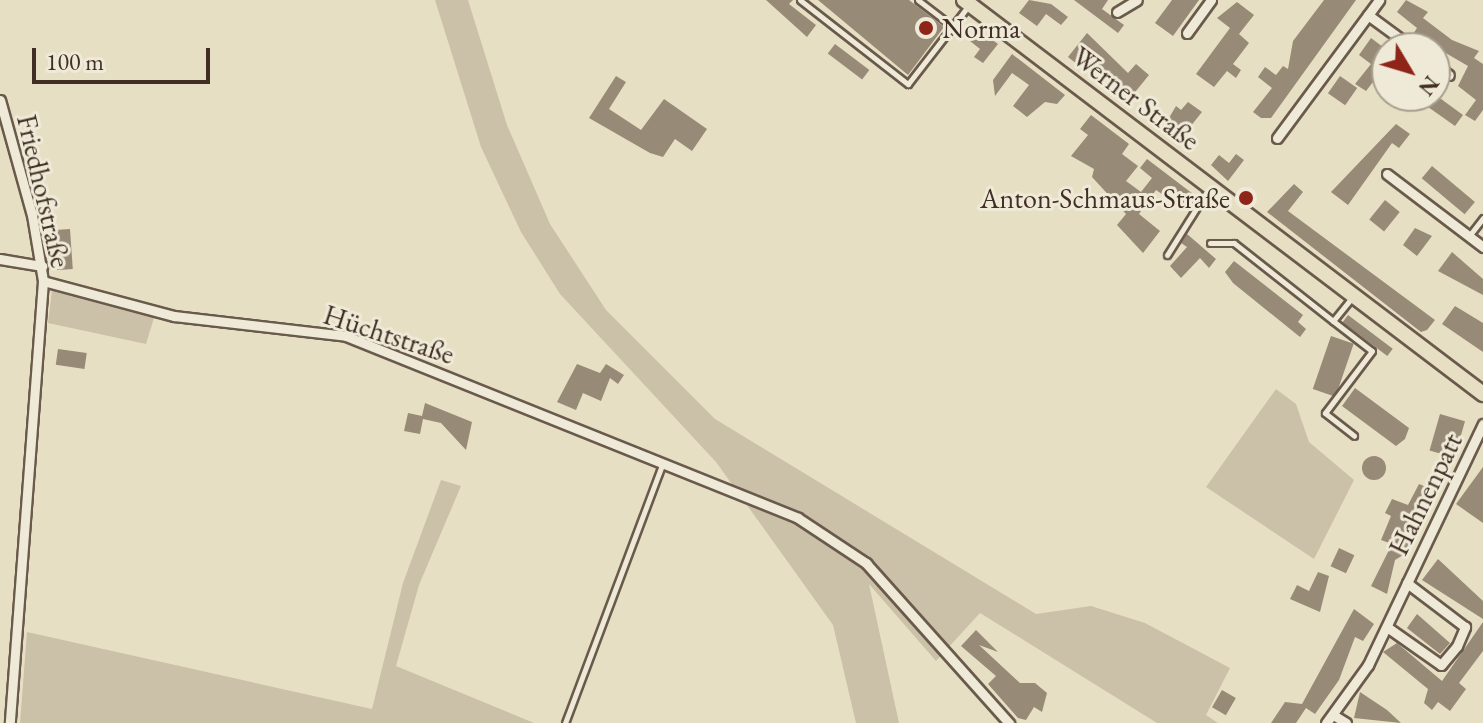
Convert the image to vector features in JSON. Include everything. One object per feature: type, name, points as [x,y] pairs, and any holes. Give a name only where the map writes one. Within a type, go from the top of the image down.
[{"type":"main road","name":"Werner Straße","points":[[966,2],[1483,394]]},
{"type":"street","points":[[1117,12],[1137,0]]},
{"type":"street","points":[[1187,33],[1211,0]]},
{"type":"street","points":[[1277,138],[1379,0]]},
{"type":"street","points":[[1368,15],[1391,32]]},
{"type":"street","name":"Friedhofstraße","points":[[0,100],[42,266],[43,281],[10,723]]},
{"type":"street","points":[[1387,174],[1483,247]]},
{"type":"street","points":[[0,259],[42,266]]},
{"type":"street","name":"Hüchtstraße","points":[[43,281],[174,316],[346,336],[664,460],[798,518],[852,551],[1009,723]]},
{"type":"street","name":"Hahnenpatt","points":[[1346,723],[1331,720],[1387,627],[1483,424]]},
{"type":"street","name":"Hahnenpatt","points":[[1387,627],[1441,665],[1457,646],[1465,627],[1407,583]]},
{"type":"lane","points":[[800,0],[908,84],[952,26],[966,2]]},
{"type":"lane","points":[[918,0],[952,26]]},
{"type":"lane","points":[[1167,255],[1210,187]]},
{"type":"lane","points":[[1469,236],[1483,218]]},
{"type":"lane","points":[[1210,243],[1234,243],[1372,351],[1325,413],[1354,436]]},
{"type":"lane","points":[[1333,321],[1353,295]]},
{"type":"lane","points":[[565,723],[664,460]]},
{"type":"shaded area","points":[[435,0],[468,0],[507,125],[550,224],[606,310],[715,419],[1036,614],[1091,606],[1145,623],[1230,668],[1206,715],[1218,723],[1157,723],[980,613],[936,661],[869,584],[899,723],[856,723],[833,625],[716,462],[560,294],[521,232],[481,147]]},
{"type":"shaded area","points":[[52,290],[154,318],[146,344],[48,323]]},
{"type":"shaded area","points":[[1276,389],[1296,404],[1309,442],[1354,480],[1314,559],[1206,487]]},
{"type":"shaded area","points":[[441,480],[461,486],[419,585],[396,666],[534,723],[20,723],[27,632],[372,709],[403,583]]},
{"type":"building","points":[[766,0],[793,0],[789,4],[816,25],[807,37]]},
{"type":"building","points":[[818,0],[909,0],[944,27],[908,75]]},
{"type":"building","points":[[1029,0],[1051,4],[1068,17],[1061,25],[1046,14],[1037,26],[1019,13]]},
{"type":"building","points":[[1074,0],[1108,0],[1102,9],[1124,25],[1118,33]]},
{"type":"building","points":[[1172,0],[1199,0],[1173,36],[1155,23]]},
{"type":"building","points":[[1324,0],[1356,0],[1271,118],[1261,118],[1253,112],[1272,88],[1258,77],[1265,67],[1276,75],[1283,66],[1288,69],[1293,41]]},
{"type":"building","points":[[1406,0],[1428,12],[1423,18],[1441,32],[1414,32],[1417,28],[1397,12]]},
{"type":"building","points":[[1237,2],[1254,15],[1239,34],[1249,43],[1233,64],[1241,70],[1236,78],[1227,71],[1214,87],[1196,74],[1230,28],[1217,18]]},
{"type":"building","points":[[979,30],[998,44],[983,63],[974,57],[980,49],[970,41]]},
{"type":"building","points":[[1087,33],[1128,73],[1136,64],[1149,75],[1127,102],[1108,87],[1115,79],[1089,59],[1082,68],[1068,57]]},
{"type":"building","points":[[1371,38],[1371,64],[1359,55]]},
{"type":"building","points":[[1451,39],[1479,51],[1474,58],[1483,64],[1483,110],[1475,121],[1465,115],[1476,100],[1458,86],[1468,66],[1451,56]]},
{"type":"building","points":[[835,44],[869,70],[862,79],[828,54]]},
{"type":"building","points":[[1012,54],[1065,95],[1057,104],[1045,102],[1027,117],[1013,106],[1029,85],[1012,73],[995,96],[993,80]]},
{"type":"building","points":[[1371,64],[1371,85],[1366,91],[1355,84]]},
{"type":"building","points":[[616,76],[626,82],[609,109],[641,130],[664,99],[707,129],[692,151],[675,139],[663,157],[650,153],[589,118]]},
{"type":"building","points":[[1340,76],[1357,88],[1345,105],[1328,93]]},
{"type":"building","points":[[1188,102],[1202,112],[1178,142],[1162,130],[1176,106],[1181,110]]},
{"type":"building","points":[[1451,106],[1463,115],[1455,126],[1435,112],[1451,112]]},
{"type":"building","points":[[1091,115],[1129,144],[1122,154],[1138,166],[1126,181],[1141,192],[1152,178],[1140,168],[1147,159],[1197,197],[1187,211],[1156,190],[1139,214],[1160,231],[1143,253],[1117,225],[1126,214],[1092,177],[1094,169],[1071,156],[1088,135],[1080,129]]},
{"type":"building","points":[[1396,124],[1410,134],[1399,148],[1392,143],[1348,205],[1331,192]]},
{"type":"building","points":[[1236,154],[1244,160],[1228,181],[1211,165],[1219,155],[1229,163]]},
{"type":"building","points":[[1432,166],[1475,202],[1465,214],[1422,178]]},
{"type":"building","points":[[1294,184],[1303,192],[1288,211],[1435,320],[1427,330],[1421,332],[1267,212]]},
{"type":"building","points":[[1385,200],[1400,212],[1384,231],[1369,219]]},
{"type":"building","points":[[1415,228],[1432,236],[1417,256],[1403,245]]},
{"type":"building","points":[[70,229],[73,269],[55,270],[52,230]]},
{"type":"building","points":[[1187,234],[1216,259],[1209,268],[1200,258],[1181,278],[1170,266],[1187,247],[1181,243]]},
{"type":"building","points":[[1452,252],[1483,279],[1483,295],[1438,271]]},
{"type":"building","points":[[1234,261],[1303,315],[1298,322],[1306,329],[1300,337],[1233,283],[1225,272]]},
{"type":"building","points":[[1455,306],[1483,323],[1483,352],[1442,324]]},
{"type":"building","points":[[1348,315],[1393,349],[1387,356],[1343,322]]},
{"type":"building","points":[[1331,336],[1354,344],[1335,397],[1313,389]]},
{"type":"building","points":[[58,349],[87,353],[84,369],[56,365]]},
{"type":"building","points":[[577,364],[600,373],[606,364],[624,375],[618,384],[610,378],[601,401],[583,393],[576,410],[557,402]]},
{"type":"building","points":[[1355,388],[1409,428],[1405,439],[1396,446],[1342,406]]},
{"type":"building","points":[[425,403],[472,422],[466,450],[441,423],[423,419],[420,434],[404,431],[408,413],[422,416]]},
{"type":"building","points":[[1440,414],[1465,421],[1455,458],[1430,451]]},
{"type":"building","points":[[1369,456],[1379,456],[1386,463],[1386,473],[1379,480],[1369,480],[1362,473],[1362,463]]},
{"type":"building","points":[[1483,467],[1483,523],[1456,504]]},
{"type":"building","points":[[1419,484],[1436,491],[1412,527],[1417,529],[1408,552],[1395,560],[1387,594],[1371,586],[1392,544],[1381,540],[1391,516],[1385,513],[1392,499],[1408,505]]},
{"type":"building","points":[[1339,548],[1354,555],[1346,573],[1331,566]]},
{"type":"building","points":[[1438,559],[1483,601],[1483,619],[1422,580]]},
{"type":"building","points":[[1318,572],[1329,576],[1320,612],[1290,599],[1297,585],[1309,591]]},
{"type":"building","points":[[1354,609],[1374,624],[1363,641],[1355,637],[1339,680],[1315,714],[1306,708],[1296,723],[1271,723],[1285,702],[1302,704]]},
{"type":"building","points":[[1417,614],[1450,643],[1440,654],[1407,628]]},
{"type":"building","points":[[1483,622],[1483,651],[1459,683],[1466,689],[1450,711],[1438,702],[1432,710],[1424,703],[1428,689],[1383,652],[1397,643],[1442,681]]},
{"type":"building","points":[[976,630],[998,652],[979,645],[1020,683],[1035,683],[1047,693],[1042,712],[1034,707],[1026,720],[1018,718],[988,684],[996,676],[961,646]]},
{"type":"building","points":[[1222,690],[1236,698],[1226,715],[1212,707]]},
{"type":"building","points":[[1360,692],[1387,710],[1401,723],[1354,718]]},
{"type":"place","name":"Norma","points":[[926,28]]},
{"type":"place","name":"Anton-Schmaus-Straße","points":[[1246,198]]}]
